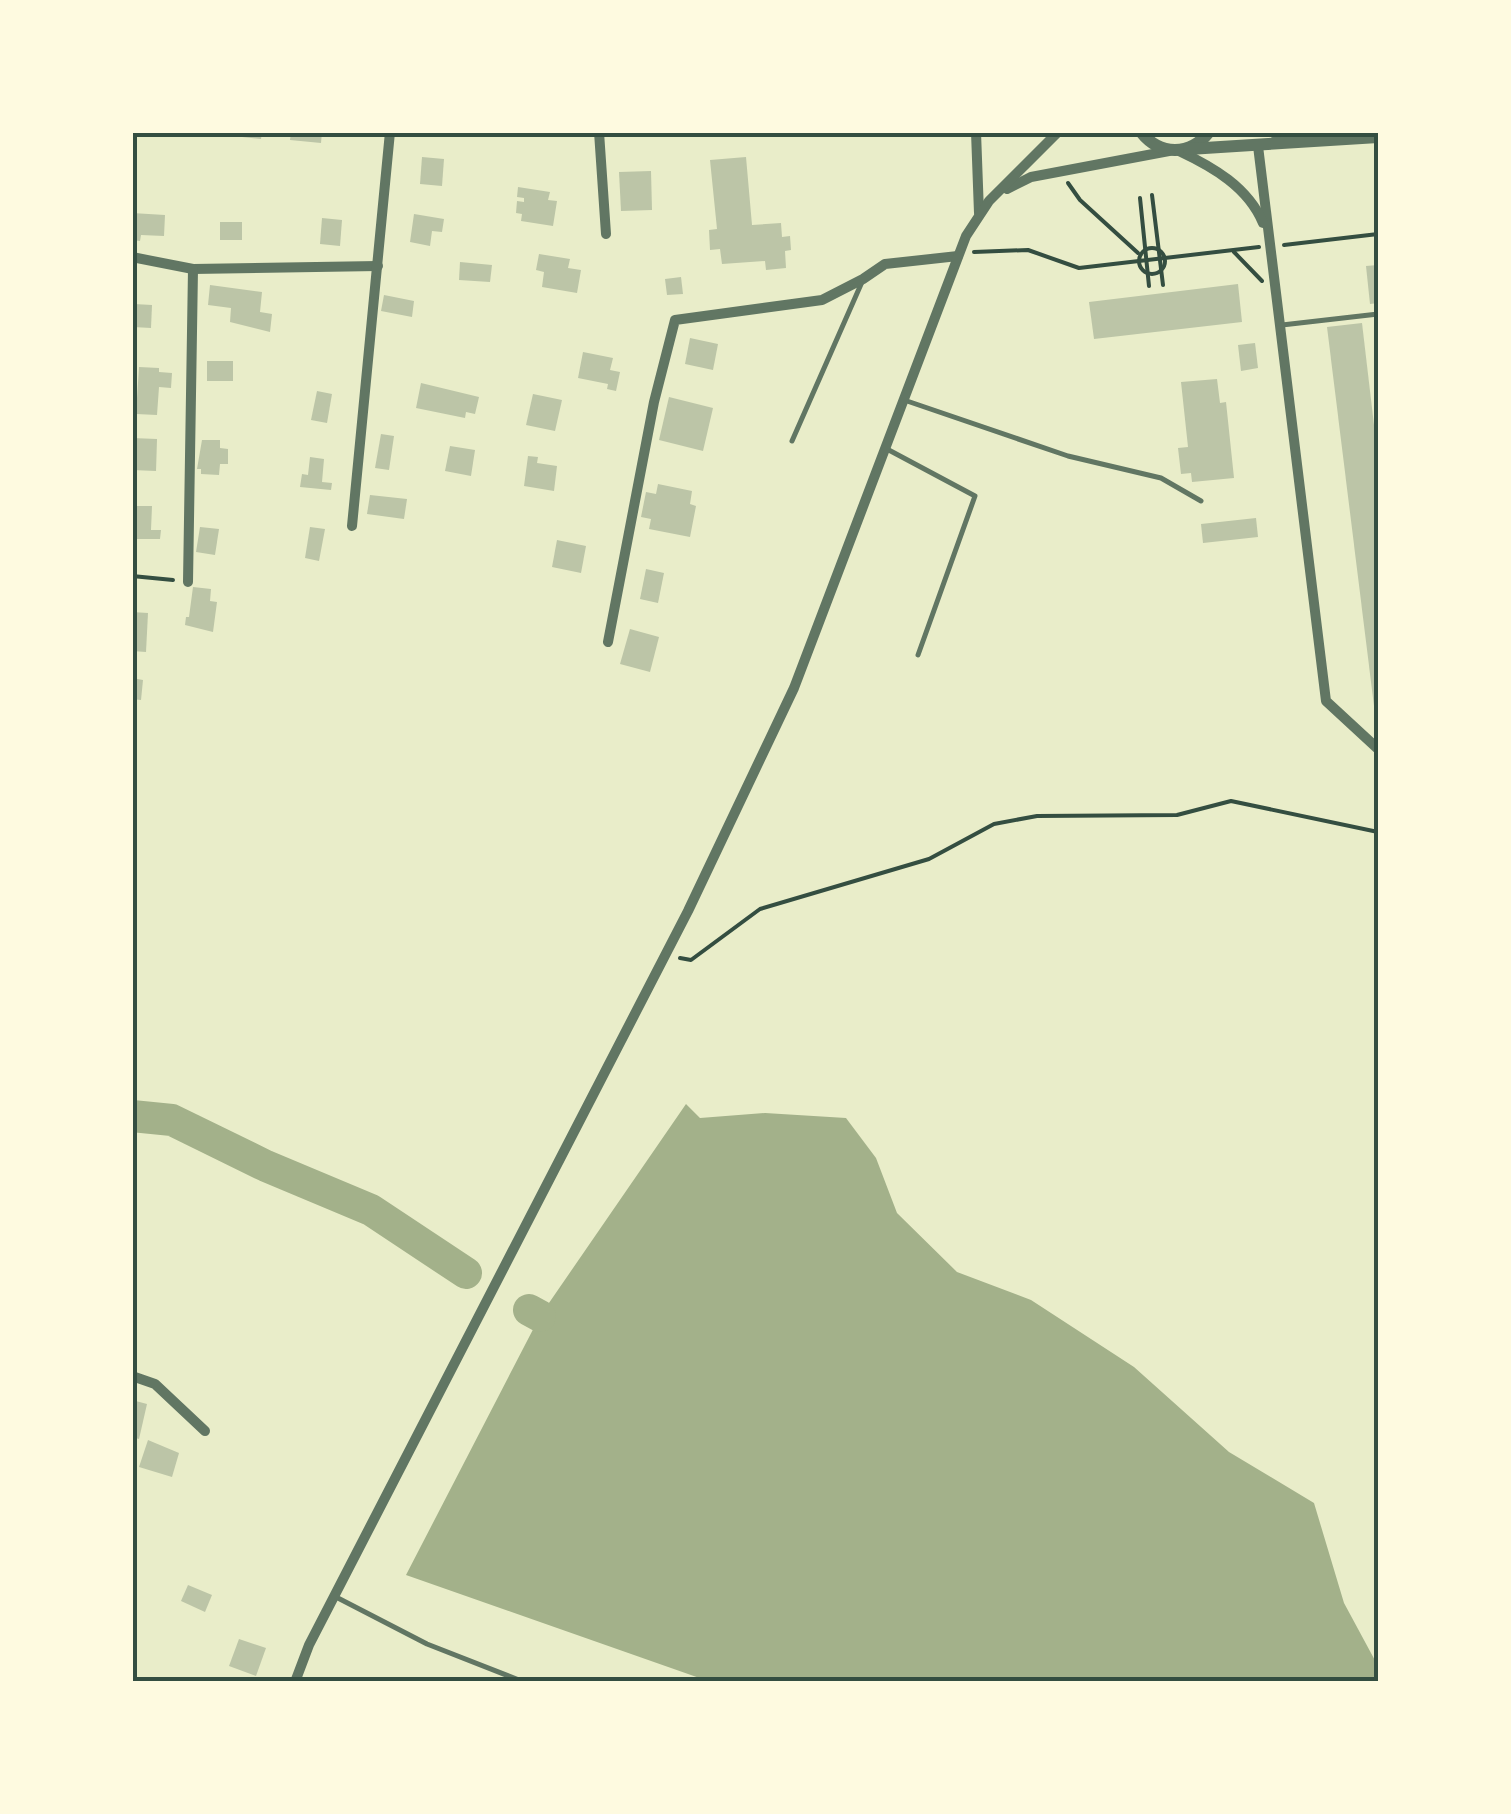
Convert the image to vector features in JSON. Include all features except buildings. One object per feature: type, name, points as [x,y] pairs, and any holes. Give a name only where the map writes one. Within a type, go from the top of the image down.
[{"type":"street","points":[[352,526],[390,132]]},
{"type":"street","points":[[598,132],[606,234]]},
{"type":"street","points":[[976,132],[980,214]]},
{"type":"street","points":[[295,1682],[309,1645],[665,955],[794,688],[958,256],[990,201],[1058,132]]},
{"type":"street","points":[[1141,132],[1154,145],[1180,150],[1245,193],[1255,206],[1268,241]]},
{"type":"street","points":[[1180,150],[1208,132]]},
{"type":"street","points":[[1274,132],[1303,144]]},
{"type":"street","points":[[990,201],[1022,180],[1180,150],[1378,137]]},
{"type":"street","points":[[1258,146],[1326,701],[1378,749]]},
{"type":"street","points":[[608,642],[654,402],[675,320],[822,300],[885,264],[958,256]]},
{"type":"street","points":[[132,257],[193,269],[378,266]]},
{"type":"street","points":[[188,582],[193,269]]},
{"type":"street","points":[[132,1376],[155,1384],[204,1430]]},
{"type":"lane","points":[[792,441],[863,280]]},
{"type":"lane","points":[[1279,325],[1378,314]]},
{"type":"lane","points":[[904,400],[1068,456],[1161,478],[1201,501]]},
{"type":"lane","points":[[885,448],[975,496],[918,656]]},
{"type":"lane","points":[[334,1596],[427,1644],[524,1682]]},
{"type":"path","points":[[1066,170],[1070,188],[1138,253],[1138,263],[1147,272]]},
{"type":"path","points":[[1152,195],[1163,284]]},
{"type":"path","points":[[1140,198],[1148,286]]},
{"type":"path","points":[[958,256],[982,250],[1016,250],[1049,255],[1079,268],[1168,260],[1268,241],[1378,234]]},
{"type":"path","points":[[1232,250],[1265,284]]},
{"type":"path","points":[[1138,253],[1159,251],[1168,260]]},
{"type":"path","points":[[1147,272],[1161,270],[1168,260]]},
{"type":"path","points":[[132,576],[188,582]]},
{"type":"path","points":[[665,955],[691,960],[760,909],[929,860],[994,824],[1037,816],[1177,815],[1231,801],[1378,832]]},
{"type":"shaded area","points":[[686,1104],[700,1118],[765,1113],[846,1118],[876,1158],[897,1213],[957,1272],[1031,1300],[1134,1367],[1229,1452],[1314,1503],[1344,1603],[1378,1666],[1378,1681],[708,1681],[406,1575],[540,1316]]},
{"type":"waterway","points":[[132,1116],[172,1120],[266,1166],[371,1210],[466,1273]]},
{"type":"waterway","points":[[529,1310],[540,1316]]}]
